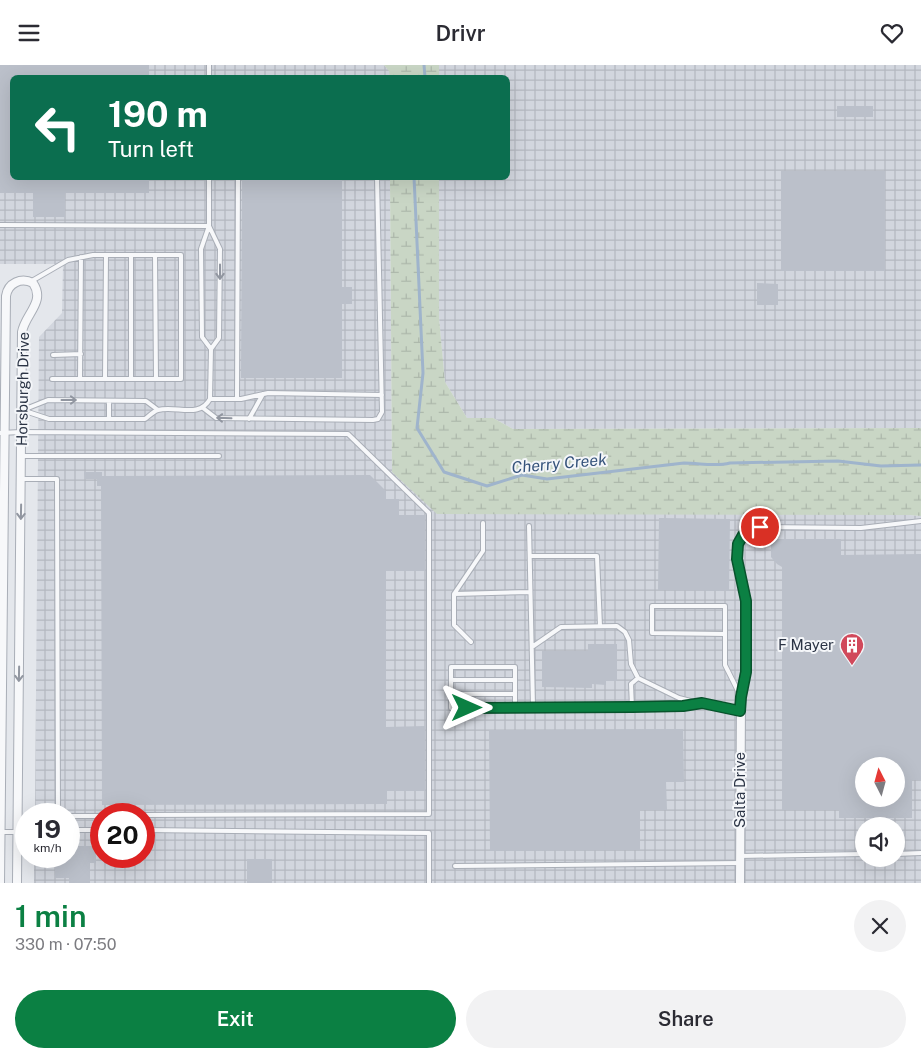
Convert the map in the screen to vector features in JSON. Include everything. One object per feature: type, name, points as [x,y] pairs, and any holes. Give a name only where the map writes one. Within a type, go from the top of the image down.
[{"type":"street","name":"Horsburgh Drive","points":[[0,883],[2,433],[4,410],[3,307],[7,291],[13,283],[25,280],[30,281],[36,287],[37,299],[23,328],[18,803]]},
{"type":"street","points":[[4,410],[22,410]]},
{"type":"street","name":"Salta Drive","points":[[740,883],[741,697]]},
{"type":"street","points":[[1,754],[18,754]]},
{"type":"street","name":"Horsburgh Drive","points":[[17,868],[17,883]]},
{"type":"lane","points":[[209,180],[209,226],[201,249],[202,337],[211,349]]},
{"type":"lane","points":[[237,399],[238,180]]},
{"type":"lane","points":[[203,408],[216,418],[378,419],[382,412],[382,395],[377,180]]},
{"type":"lane","points":[[0,225],[209,226]]},
{"type":"lane","points":[[22,410],[49,419],[145,419],[158,410],[197,410],[203,408],[210,399],[211,349],[219,338],[220,249],[209,226]]},
{"type":"lane","points":[[30,281],[68,260],[92,255],[181,255],[181,379],[52,379]]},
{"type":"lane","points":[[105,379],[106,255]]},
{"type":"lane","points":[[131,255],[131,379]]},
{"type":"lane","points":[[155,255],[156,379]]},
{"type":"lane","points":[[80,379],[81,257]]},
{"type":"lane","points":[[53,355],[80,354]]},
{"type":"lane","points":[[250,419],[263,394]]},
{"type":"lane","points":[[210,399],[237,399],[263,394],[382,395]]},
{"type":"lane","points":[[22,410],[48,400],[146,401],[158,410]]},
{"type":"lane","points":[[109,401],[109,419]]},
{"type":"lane","points":[[2,433],[348,434],[429,513],[429,814],[155,815]]},
{"type":"lane","points":[[21,456],[220,456]]},
{"type":"lane","points":[[21,479],[57,479],[58,803]]},
{"type":"lane","points":[[741,697],[746,672],[746,601],[737,559],[738,544],[743,535],[753,528],[760,527],[861,528],[921,521]]},
{"type":"lane","points":[[471,642],[454,625],[454,594],[484,551],[483,523]]},
{"type":"lane","points":[[529,526],[533,707]]},
{"type":"lane","points":[[530,556],[598,555],[600,626]]},
{"type":"lane","points":[[454,594],[530,591]]},
{"type":"lane","points":[[724,634],[652,633],[652,606],[725,606],[725,665],[741,697]]},
{"type":"lane","points":[[532,647],[560,627],[617,626],[625,631],[629,641],[631,664],[638,678],[679,698],[740,711]]},
{"type":"lane","points":[[515,707],[515,667],[451,667],[451,708],[683,706],[702,703]]},
{"type":"lane","points":[[632,707],[631,684],[638,678]]},
{"type":"lane","points":[[451,680],[515,680]]},
{"type":"lane","points":[[451,694],[515,694]]},
{"type":"lane","points":[[155,830],[429,833],[429,883]]},
{"type":"lane","points":[[1,832],[15,832]]},
{"type":"lane","points":[[905,854],[921,853]]},
{"type":"lane","points":[[456,865],[740,859],[855,854]]},
{"type":"shaded area","points":[[0,65],[384,65],[390,71],[390,75],[10,75],[10,180],[390,180],[392,472],[921,516],[921,883],[34,883],[34,868],[80,868],[80,803],[35,803],[39,337],[62,313],[63,264],[0,264]]},
{"type":"shaded area","points":[[439,65],[921,65],[921,428],[513,429],[493,418],[467,418],[445,382],[439,318],[439,180],[510,180],[510,75],[439,75]]},
{"type":"green space","points":[[384,65],[439,65],[439,75],[390,75]]},
{"type":"green space","points":[[390,180],[439,180],[439,318],[445,382],[467,418],[493,418],[513,429],[921,428],[921,516],[437,514],[392,472]]},
{"type":"building","points":[[0,65],[149,65],[149,75],[10,75],[10,180],[149,180],[149,193],[65,193],[65,217],[33,217],[33,193],[0,193]]},
{"type":"building","points":[[837,106],[873,106],[873,117],[837,117]]},
{"type":"building","points":[[781,171],[885,171],[885,271],[781,271]]},
{"type":"building","points":[[242,180],[342,180],[342,287],[352,287],[352,304],[342,304],[342,378],[241,378]]},
{"type":"building","points":[[757,283],[778,284],[778,305],[757,305]]},
{"type":"building","points":[[84,472],[102,472],[102,476],[370,475],[386,491],[386,499],[399,499],[399,515],[425,515],[425,571],[386,571],[386,727],[425,726],[425,791],[387,791],[387,804],[155,805],[155,803],[102,803],[101,486],[97,486],[97,479],[85,479]]},
{"type":"building","points":[[659,518],[730,519],[729,591],[658,590]]},
{"type":"building","name":"F Mayer","points":[[771,539],[841,539],[841,555],[921,554],[921,780],[912,780],[912,818],[839,818],[839,810],[782,810],[782,567],[771,557]]},
{"type":"building","points":[[588,644],[617,644],[617,681],[606,681],[606,685],[592,684],[592,688],[542,687],[542,651],[588,651]]},
{"type":"building","points":[[683,729],[684,782],[666,782],[667,810],[640,810],[640,850],[490,851],[489,730]]},
{"type":"building","points":[[80,846],[90,846],[90,883],[69,883],[69,878],[55,878],[55,868],[80,868]]},
{"type":"building","points":[[247,859],[272,859],[272,883],[247,883]]},
{"type":"waterway","name":"Cherry Creek","points":[[424,65],[425,75]]},
{"type":"waterway","name":"Cherry Creek","points":[[414,180],[423,373],[417,428],[444,472],[487,486],[522,475],[547,479],[684,463],[719,465],[730,463],[838,461],[881,466],[921,465]]},
{"type":"place","name":"F Mayer","points":[[852,666]]},
{"type":"route","points":[[467,708],[683,706],[702,703],[718,708],[740,711],[746,672],[746,601],[737,559],[738,544],[743,535],[753,528],[760,527]]}]
